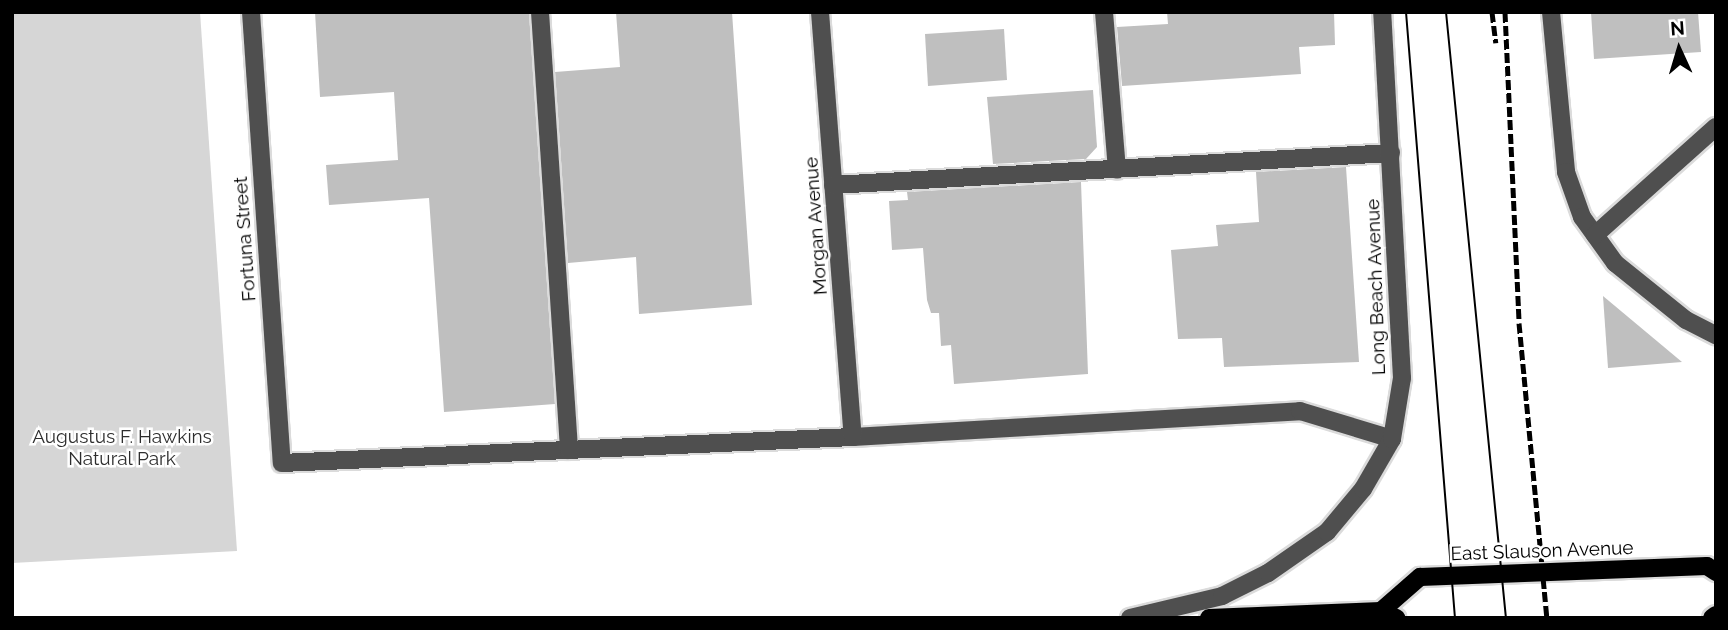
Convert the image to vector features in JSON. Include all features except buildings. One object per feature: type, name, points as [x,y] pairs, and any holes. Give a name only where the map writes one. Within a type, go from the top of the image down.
[{"type":"main road","name":"East Slauson Avenue","points":[[1209,618],[1388,614],[1420,577],[1707,566],[1716,572]]},
{"type":"street","name":"Fortuna Street","points":[[251,12],[282,463],[569,450]]},
{"type":"street","points":[[540,12],[569,450],[853,438],[1300,411],[1392,439]]},
{"type":"street","name":"Morgan Avenue","points":[[820,12],[853,438]]},
{"type":"street","points":[[1104,12],[1117,169]]},
{"type":"street","name":"Long Beach Avenue","points":[[1130,618],[1222,596],[1327,533],[1363,489],[1392,439],[1402,378],[1382,12]]},
{"type":"street","points":[[1551,12],[1566,172],[1582,217],[1615,263],[1686,320],[1716,335]]},
{"type":"street","points":[[1595,235],[1716,127]]},
{"type":"street","points":[[834,184],[1391,153]]},
{"type":"green space","name":"Augustus F. Hawkins Natural Park","points":[[12,12],[200,12],[237,551],[12,563]]},
{"type":"tram line","points":[[1406,12],[1455,618]]},
{"type":"tram line","points":[[1446,12],[1506,618]]},
{"type":"railway","points":[[1492,12],[1496,43]]},
{"type":"railway","points":[[1505,12],[1519,323],[1547,618]]}]
